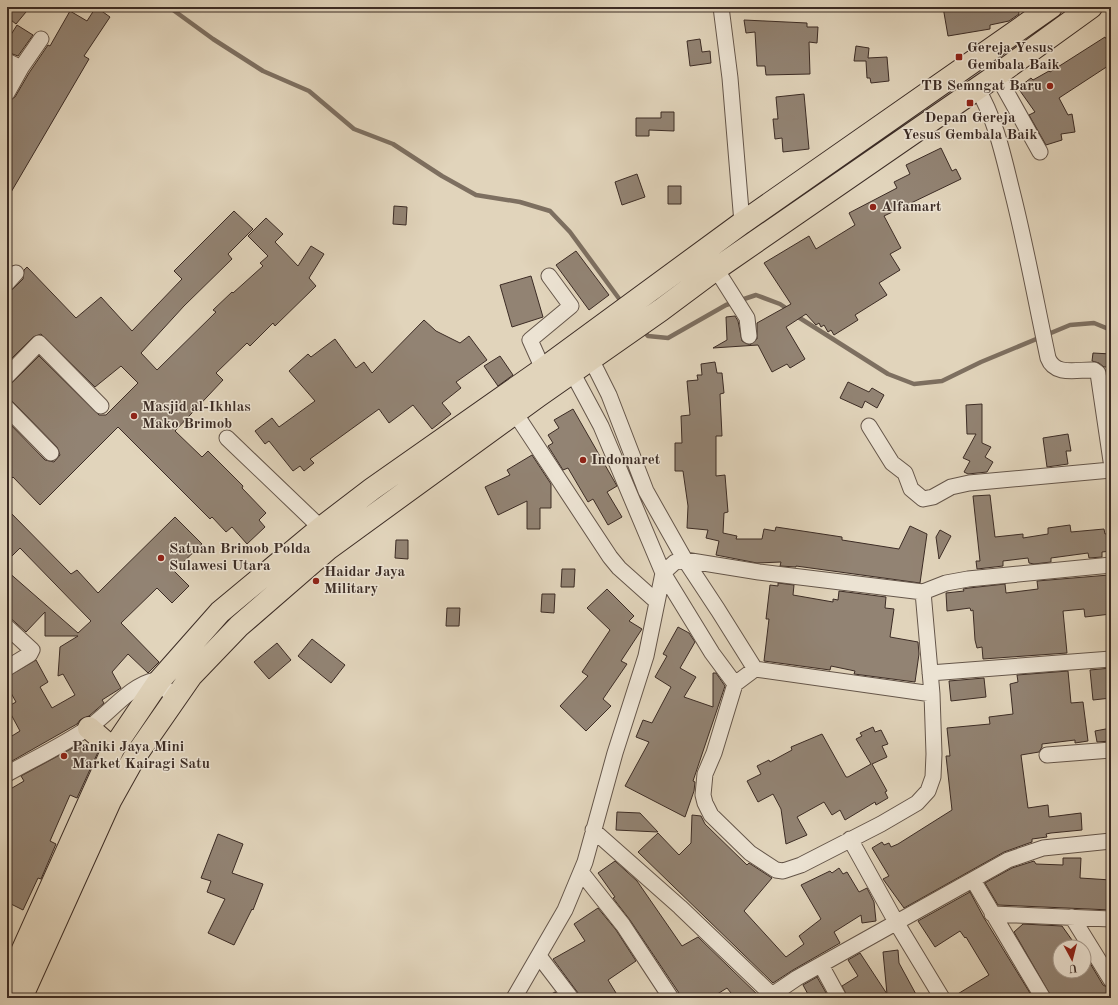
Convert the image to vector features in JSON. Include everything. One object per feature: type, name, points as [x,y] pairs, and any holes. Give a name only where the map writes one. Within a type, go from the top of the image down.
[{"type":"highway","points":[[21,998],[110,801],[134,758],[174,698],[191,676],[239,626],[328,548],[572,372],[644,294],[742,223],[1051,7]]},
{"type":"highway","points":[[7,985],[113,749],[159,682],[220,612],[321,528],[372,489],[543,369],[595,348],[662,310],[716,269],[997,75],[1091,7]]},
{"type":"highway","points":[[89,728],[113,749]]},
{"type":"street","points":[[721,7],[730,78],[742,223]]},
{"type":"street","points":[[7,93],[21,68],[41,39]]},
{"type":"street","points":[[7,61],[21,68]]},
{"type":"street","points":[[997,75],[1040,152]]},
{"type":"street","points":[[977,88],[991,114],[999,139],[1018,215],[1050,363],[1054,367],[1065,371],[1094,370],[1098,373],[1111,461]]},
{"type":"street","points":[[716,269],[747,318],[749,336]]},
{"type":"street","points":[[543,369],[530,340],[571,306],[549,276]]},
{"type":"street","points":[[7,376],[39,342],[101,406]]},
{"type":"street","points":[[595,348],[609,395],[646,491],[685,560],[755,669]]},
{"type":"street","points":[[572,372],[601,426],[662,573],[712,653],[735,684]]},
{"type":"street","points":[[7,408],[51,453]]},
{"type":"street","points":[[515,413],[610,557],[619,568],[657,602]]},
{"type":"street","points":[[869,426],[892,463],[905,473],[911,489],[923,498],[933,497],[951,487],[969,483],[1111,470]]},
{"type":"street","points":[[227,438],[321,528]]},
{"type":"street","points":[[514,998],[565,910],[581,872],[646,656],[662,573],[675,562],[685,560],[759,572],[922,592],[962,580],[1111,565]]},
{"type":"street","points":[[922,592],[932,694],[934,771],[928,791],[917,803],[801,865],[784,871],[776,870],[750,853],[711,814],[705,803],[703,795],[704,779],[735,684],[755,669],[932,694]]},
{"type":"street","points":[[7,627],[32,650],[30,654],[7,668]]},
{"type":"street","points":[[930,673],[1111,658]]},
{"type":"street","points":[[7,774],[89,728],[117,703],[153,680],[159,682],[174,698]]},
{"type":"street","points":[[1047,755],[1111,750]]},
{"type":"street","points":[[593,830],[680,907],[771,996],[821,965],[1008,860],[1032,850],[1111,841]]},
{"type":"street","points":[[850,839],[896,922],[942,998]]},
{"type":"street","points":[[581,872],[623,925],[671,998]]},
{"type":"street","points":[[973,880],[992,914],[1044,998]]},
{"type":"street","points":[[992,914],[1111,919]]},
{"type":"street","points":[[1072,917],[1111,980]]},
{"type":"street","points":[[539,956],[571,998]]},
{"type":"street","points":[[821,965],[839,998]]},
{"type":"building","points":[[10,7],[20,7],[26,12],[16,24],[7,17],[7,11]]},
{"type":"building","points":[[96,7],[110,17],[84,56],[89,59],[7,199],[7,102],[15,97],[48,45],[50,46],[70,11],[87,21]]},
{"type":"building","points":[[943,7],[1018,7],[1019,14],[1009,21],[990,25],[990,29],[948,36]]},
{"type":"building","points":[[744,20],[807,23],[807,27],[818,27],[817,43],[809,42],[810,74],[766,75],[765,66],[757,66],[755,32],[746,33]]},
{"type":"building","points":[[17,25],[33,35],[18,56],[7,52],[7,41]]},
{"type":"building","points":[[1105,37],[1111,46],[1111,64],[1059,98],[1068,115],[1072,114],[1075,132],[1061,134],[1062,140],[1046,145],[1029,115],[1035,112],[1018,88],[1031,78],[1033,80],[1049,71],[1050,72]]},
{"type":"building","points":[[700,39],[702,52],[710,51],[711,63],[690,66],[687,41]]},
{"type":"building","points":[[856,46],[869,48],[868,58],[887,57],[889,81],[871,83],[870,78],[867,78],[866,61],[854,61]]},
{"type":"building","points":[[804,94],[809,149],[783,152],[782,138],[775,139],[773,119],[778,119],[776,97]]},
{"type":"building","points":[[661,112],[674,112],[674,131],[649,130],[649,136],[636,136],[636,118],[661,118]]},
{"type":"building","points":[[941,148],[952,171],[956,169],[961,179],[884,216],[901,248],[890,254],[900,270],[879,283],[887,295],[855,315],[858,320],[834,335],[831,330],[828,332],[824,325],[821,327],[819,323],[816,325],[806,314],[786,327],[805,359],[790,368],[787,364],[772,372],[758,345],[713,348],[727,340],[726,317],[735,316],[738,321],[742,341],[750,345],[757,339],[757,323],[791,304],[764,263],[809,236],[816,249],[855,225],[849,213],[897,188],[894,182],[910,174],[906,165]]},
{"type":"building","points":[[637,174],[645,197],[622,205],[615,182]]},
{"type":"building","points":[[668,186],[681,186],[681,204],[668,204]]},
{"type":"building","points":[[394,206],[407,207],[406,225],[393,224]]},
{"type":"building","points":[[234,211],[253,229],[228,254],[232,259],[184,306],[141,353],[157,370],[216,312],[213,310],[263,266],[260,263],[268,256],[248,236],[266,218],[283,234],[275,242],[298,266],[311,246],[324,254],[309,278],[316,286],[275,326],[273,323],[250,346],[247,343],[216,373],[223,380],[175,431],[202,457],[208,451],[243,486],[242,488],[266,513],[259,520],[265,527],[247,544],[232,527],[226,532],[212,517],[210,519],[118,427],[40,505],[13,477],[7,483],[7,421],[45,460],[54,462],[60,455],[57,447],[13,402],[7,399],[7,385],[13,382],[39,356],[99,415],[106,415],[138,383],[121,366],[95,387],[41,334],[33,337],[7,363],[7,292],[13,289],[23,279],[24,270],[27,267],[76,318],[101,297],[132,331],[182,279],[174,271]]},
{"type":"building","points":[[576,251],[609,295],[589,310],[556,265]]},
{"type":"building","points":[[531,276],[543,317],[512,327],[500,285]]},
{"type":"building","points":[[424,320],[436,331],[460,343],[469,336],[487,360],[456,382],[461,388],[442,403],[451,414],[432,429],[413,405],[389,423],[379,409],[310,459],[314,463],[304,471],[300,466],[293,471],[269,441],[265,444],[255,431],[272,418],[279,427],[315,401],[289,371],[308,354],[311,357],[335,339],[356,368],[364,362],[372,373]]},
{"type":"building","points":[[1093,353],[1111,354],[1111,367],[1104,367],[1099,363],[1092,361]]},
{"type":"building","points":[[500,356],[513,375],[498,386],[484,366]]},
{"type":"building","points":[[715,362],[717,373],[722,373],[724,393],[720,394],[722,436],[716,436],[716,476],[725,475],[728,512],[724,513],[723,533],[737,536],[736,539],[762,539],[764,529],[775,531],[776,527],[842,537],[842,540],[899,549],[910,526],[927,534],[920,583],[796,566],[780,566],[781,562],[757,563],[716,555],[719,541],[706,538],[708,530],[687,528],[688,506],[683,471],[675,471],[675,443],[682,443],[681,416],[690,415],[687,381],[698,380],[697,375],[702,375],[701,364]]},
{"type":"building","points":[[848,382],[869,392],[872,388],[884,395],[877,408],[865,401],[862,408],[840,398]]},
{"type":"building","points":[[982,404],[982,443],[991,447],[985,457],[993,462],[987,472],[968,474],[964,472],[970,461],[963,458],[976,434],[967,434],[966,405]]},
{"type":"building","name":"Indomaret","points":[[573,409],[617,486],[607,492],[622,517],[608,525],[593,499],[588,502],[568,468],[563,470],[548,446],[553,443],[548,435],[559,428],[554,420]]},
{"type":"building","points":[[1068,434],[1071,451],[1066,451],[1068,464],[1047,467],[1043,438]]},
{"type":"building","points":[[532,455],[551,484],[551,508],[540,508],[540,529],[527,529],[527,501],[498,515],[485,487],[510,475],[507,470]]},
{"type":"building","points":[[990,495],[995,537],[1023,534],[1023,538],[1048,534],[1048,528],[1070,525],[1071,532],[1104,529],[1105,534],[1111,533],[1111,551],[1102,552],[1102,557],[1089,558],[1088,553],[1051,558],[1051,562],[1034,564],[1029,563],[1028,558],[1003,561],[1003,566],[977,569],[976,561],[980,561],[973,496]]},
{"type":"building","points":[[7,509],[71,574],[77,570],[98,593],[175,517],[202,544],[174,571],[189,586],[172,603],[157,588],[121,623],[159,662],[148,673],[128,654],[112,672],[121,688],[102,700],[104,703],[89,716],[12,761],[7,751],[7,739],[20,731],[7,707],[16,702],[7,686],[7,677],[36,660],[48,682],[40,687],[52,708],[75,695],[63,674],[58,676],[60,647],[78,636],[45,636],[45,612],[26,632],[7,615],[7,571],[78,633],[91,621],[20,548],[7,561]]},
{"type":"building","points":[[940,530],[951,536],[939,559],[936,537]]},
{"type":"building","points":[[396,540],[408,540],[408,559],[395,558]]},
{"type":"building","points":[[562,569],[575,569],[574,587],[561,587]]},
{"type":"building","points":[[1109,575],[1111,614],[1085,617],[1084,609],[1063,611],[1067,653],[983,659],[982,647],[977,648],[975,640],[973,610],[971,611],[970,608],[947,611],[946,593],[964,591],[963,589],[1005,584],[1006,593],[1038,589],[1037,581]]},
{"type":"building","points":[[778,583],[794,585],[793,595],[833,602],[833,599],[838,600],[839,591],[886,597],[885,608],[894,609],[890,637],[918,642],[919,654],[915,682],[854,674],[855,671],[831,666],[830,670],[764,661],[769,619],[766,619],[770,585],[778,586]]},
{"type":"building","points":[[607,589],[634,616],[629,621],[642,629],[621,661],[627,664],[603,699],[611,706],[586,731],[560,706],[588,676],[582,672],[610,630],[587,608]]},
{"type":"building","points":[[542,594],[555,594],[554,613],[541,612]]},
{"type":"building","points":[[447,608],[460,608],[459,626],[446,626]]},
{"type":"building","points":[[678,627],[689,633],[695,642],[680,668],[696,677],[684,697],[713,707],[713,673],[716,673],[725,686],[693,781],[695,782],[694,791],[685,817],[625,786],[649,742],[636,737],[643,720],[652,723],[671,687],[655,677],[667,656],[663,654]]},
{"type":"building","points":[[312,639],[345,665],[331,683],[298,656]]},
{"type":"building","points":[[277,643],[291,660],[269,679],[254,662]]},
{"type":"building","points":[[1111,668],[1111,698],[1093,700],[1090,670]]},
{"type":"building","points":[[1068,671],[1071,703],[1083,702],[1088,741],[1075,743],[1075,740],[1042,744],[1039,752],[1021,755],[1028,808],[1048,805],[1049,817],[1081,813],[1082,830],[1051,833],[1046,834],[1047,837],[1032,839],[1032,842],[1004,852],[904,908],[883,879],[889,876],[872,848],[882,842],[884,845],[889,843],[891,847],[898,844],[952,810],[946,756],[950,756],[947,728],[990,724],[989,717],[1013,714],[1010,684],[1018,682],[1017,675]]},
{"type":"building","points":[[984,678],[986,697],[951,701],[949,681]]},
{"type":"building","points":[[873,727],[875,732],[881,730],[888,744],[882,746],[887,757],[872,764],[887,791],[885,792],[888,798],[876,805],[875,802],[845,820],[840,810],[832,815],[824,802],[797,817],[807,835],[786,844],[781,809],[773,794],[758,802],[747,781],[761,774],[757,766],[769,760],[770,762],[792,750],[791,747],[822,734],[846,777],[848,777],[871,764],[856,739],[862,736],[860,733]]},
{"type":"building","points":[[1111,728],[1111,741],[1097,742],[1095,731]]},
{"type":"building","points":[[80,744],[98,752],[77,798],[70,795],[50,841],[56,844],[41,879],[38,878],[23,910],[7,902],[7,791],[24,781],[21,776]]},
{"type":"building","points":[[617,812],[640,813],[658,832],[616,830]]},
{"type":"building","points":[[692,815],[701,816],[705,824],[747,865],[749,863],[772,878],[744,911],[786,957],[804,944],[799,936],[821,919],[801,885],[830,871],[832,873],[839,868],[843,874],[847,872],[859,892],[867,888],[874,902],[876,921],[862,923],[861,915],[834,932],[840,943],[773,983],[638,852],[658,833],[679,855],[691,843]]},
{"type":"building","points":[[218,834],[243,844],[232,873],[263,884],[253,910],[252,909],[234,945],[208,933],[225,899],[207,892],[211,881],[201,878]]},
{"type":"building","points":[[1063,858],[1081,858],[1080,878],[1111,880],[1111,910],[998,905],[985,883],[1012,868],[1034,861],[1036,864],[1063,865]]},
{"type":"building","points":[[615,861],[637,881],[682,946],[698,937],[761,998],[735,998],[727,988],[711,998],[680,998],[679,993],[630,920],[613,898],[615,897],[598,873]]},
{"type":"building","points":[[970,892],[984,918],[1033,998],[951,998],[989,975],[966,937],[965,938],[960,931],[935,947],[918,921]]},
{"type":"building","points":[[598,908],[616,930],[636,961],[608,980],[616,993],[607,998],[580,998],[578,993],[553,959],[585,941],[574,924]]},
{"type":"building","points":[[1023,924],[1062,926],[1071,939],[1052,939],[1052,979],[1092,979],[1092,966],[1103,985],[1111,989],[1111,998],[1052,998],[1014,932]]},
{"type":"building","points":[[898,950],[899,963],[918,998],[848,998],[842,986],[858,976],[848,960],[860,953],[887,994],[883,952]]},
{"type":"building","points":[[817,977],[829,998],[810,998],[803,985]]},
{"type":"building","points":[[555,992],[560,998],[544,998]]},
{"type":"waterway","points":[[169,7],[213,39],[263,71],[309,91],[354,129],[393,144],[442,176],[476,195],[520,202],[550,211],[570,232],[623,304]]},
{"type":"waterway","points":[[643,330],[648,336],[668,338],[726,305],[756,295],[780,304],[789,310]]},
{"type":"waterway","points":[[795,315],[888,374],[914,384],[942,381],[981,362],[1070,325],[1094,323],[1111,330]]},
{"type":"place","name":"Gereja Yesus Gembala Baik","points":[[959,57]]},
{"type":"place","name":"TB Semngat Baru","points":[[1050,86]]},
{"type":"place","name":"Depan Gereja Yesus Gembala Baik","points":[[970,103]]},
{"type":"place","name":"Alfamart","points":[[873,207]]},
{"type":"place","name":"Masjid al-Ikhlas Mako Brimob","points":[[134,416]]},
{"type":"place","name":"Indomaret","points":[[583,460]]},
{"type":"place","name":"Satuan Brimob Polda Sulawesi Utara","points":[[161,558]]},
{"type":"place","name":"Haidar Jaya Military","points":[[316,581]]},
{"type":"place","name":"Paniki Jaya Mini Market Kairagi Satu","points":[[64,756]]}]
